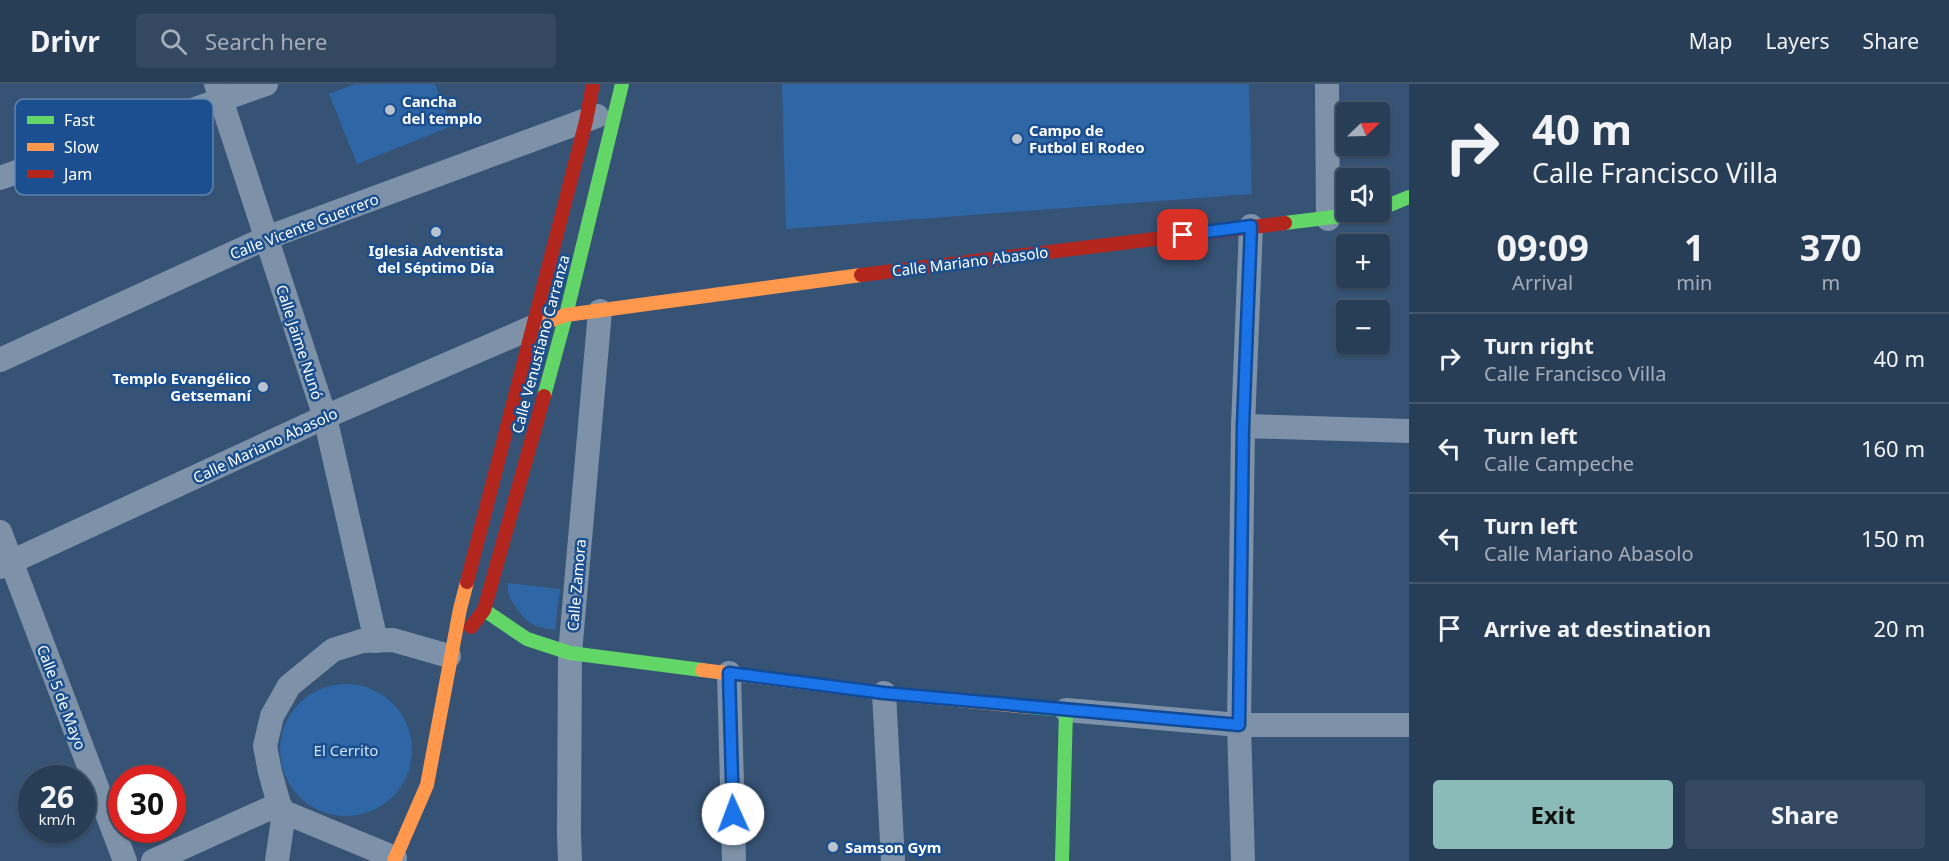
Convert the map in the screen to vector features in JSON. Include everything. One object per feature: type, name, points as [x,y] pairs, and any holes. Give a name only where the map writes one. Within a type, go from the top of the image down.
[{"type":"main road","name":"Calle Venustiano Carranza","points":[[449,656],[593,84]]},
{"type":"main road","name":"Calle Venustiano Carranza","points":[[484,610],[566,315],[622,84]]},
{"type":"main road","points":[[1390,205],[1409,197]]},
{"type":"main road","name":"Calle Mariano Abasolo","points":[[533,327],[566,315],[936,265],[1336,218]]},
{"type":"main road","points":[[460,609],[484,610],[527,639],[570,653],[884,693],[1066,710],[1062,861]]},
{"type":"main road","points":[[415,812],[427,785],[449,656],[484,610]]},
{"type":"street","points":[[203,99],[218,93],[266,84]]},
{"type":"street","points":[[1327,84],[1328,219]]},
{"type":"street","name":"Calle Jaime Nunó","points":[[218,93],[325,417],[376,641]]},
{"type":"street","name":"Calle Vicente Guerrero","points":[[0,360],[266,238],[616,110]]},
{"type":"street","points":[[0,178],[15,172]]},
{"type":"street","points":[[1390,213],[1409,214]]},
{"type":"street","points":[[1243,861],[1239,725],[1243,426],[1251,226]]},
{"type":"street","name":"Calle Zamora","points":[[570,861],[570,653],[600,311]]},
{"type":"street","name":"Calle Mariano Abasolo","points":[[5,564],[325,417],[533,327]]},
{"type":"street","points":[[1243,426],[1409,431]]},
{"type":"street","name":"Calle 5 de Mayo","points":[[0,532],[5,564],[124,861]]},
{"type":"street","points":[[277,861],[281,808],[265,746],[272,716],[289,686],[333,650],[362,641],[393,639],[449,656]]},
{"type":"street","points":[[729,673],[734,861]]},
{"type":"street","points":[[884,693],[893,861]]},
{"type":"street","points":[[1066,710],[1239,725],[1409,725]]},
{"type":"street","points":[[153,861],[281,808],[401,860],[415,812]]},
{"type":"green space","name":"Cancha del templo","points":[[355,84],[435,84],[452,126],[357,164],[329,94]]},
{"type":"green space","name":"Campo de Futbol El Rodeo","points":[[782,84],[1249,84],[1252,194],[786,229]]},
{"type":"green space","points":[[508,583],[560,589],[555,630],[536,626],[523,617],[510,598]]},
{"type":"green space","name":"El Cerrito","points":[[346,684],[371,689],[393,703],[407,725],[412,750],[407,775],[393,797],[371,811],[346,816],[321,811],[299,797],[285,775],[280,750],[285,725],[299,703],[321,689]]},
{"type":"traffic: fast","points":[[544,396],[622,84]]},
{"type":"traffic: fast","points":[[1390,205],[1409,197]]},
{"type":"traffic: fast","points":[[1285,223],[1336,217]]},
{"type":"traffic: fast","points":[[484,610],[527,639],[570,653],[702,670]]},
{"type":"traffic: fast","points":[[1029,707],[1066,710],[1062,861]]},
{"type":"traffic: slow","points":[[533,327],[566,315],[861,275]]},
{"type":"traffic: slow","points":[[394,861],[427,785],[467,582]]},
{"type":"traffic: slow","points":[[702,670],[884,693],[1029,707]]},
{"type":"traffic: jam","points":[[467,582],[586,121],[593,84]]},
{"type":"traffic: jam","points":[[861,275],[1285,223]]},
{"type":"traffic: jam","points":[[471,627],[484,610],[544,396]]},
{"type":"place","name":"Cancha del templo","points":[[390,110]]},
{"type":"place","name":"Campo de Futbol El Rodeo","points":[[1017,139]]},
{"type":"place","name":"Iglesia Adventista del Séptimo Día","points":[[436,232]]},
{"type":"place","name":"Templo Evangélico Getsemaní","points":[[263,387]]},
{"type":"place","name":"Samson Gym","points":[[833,847]]},
{"type":"route","points":[[733,814],[729,673],[884,693],[1239,725],[1243,426],[1251,226],[1183,235]]}]
